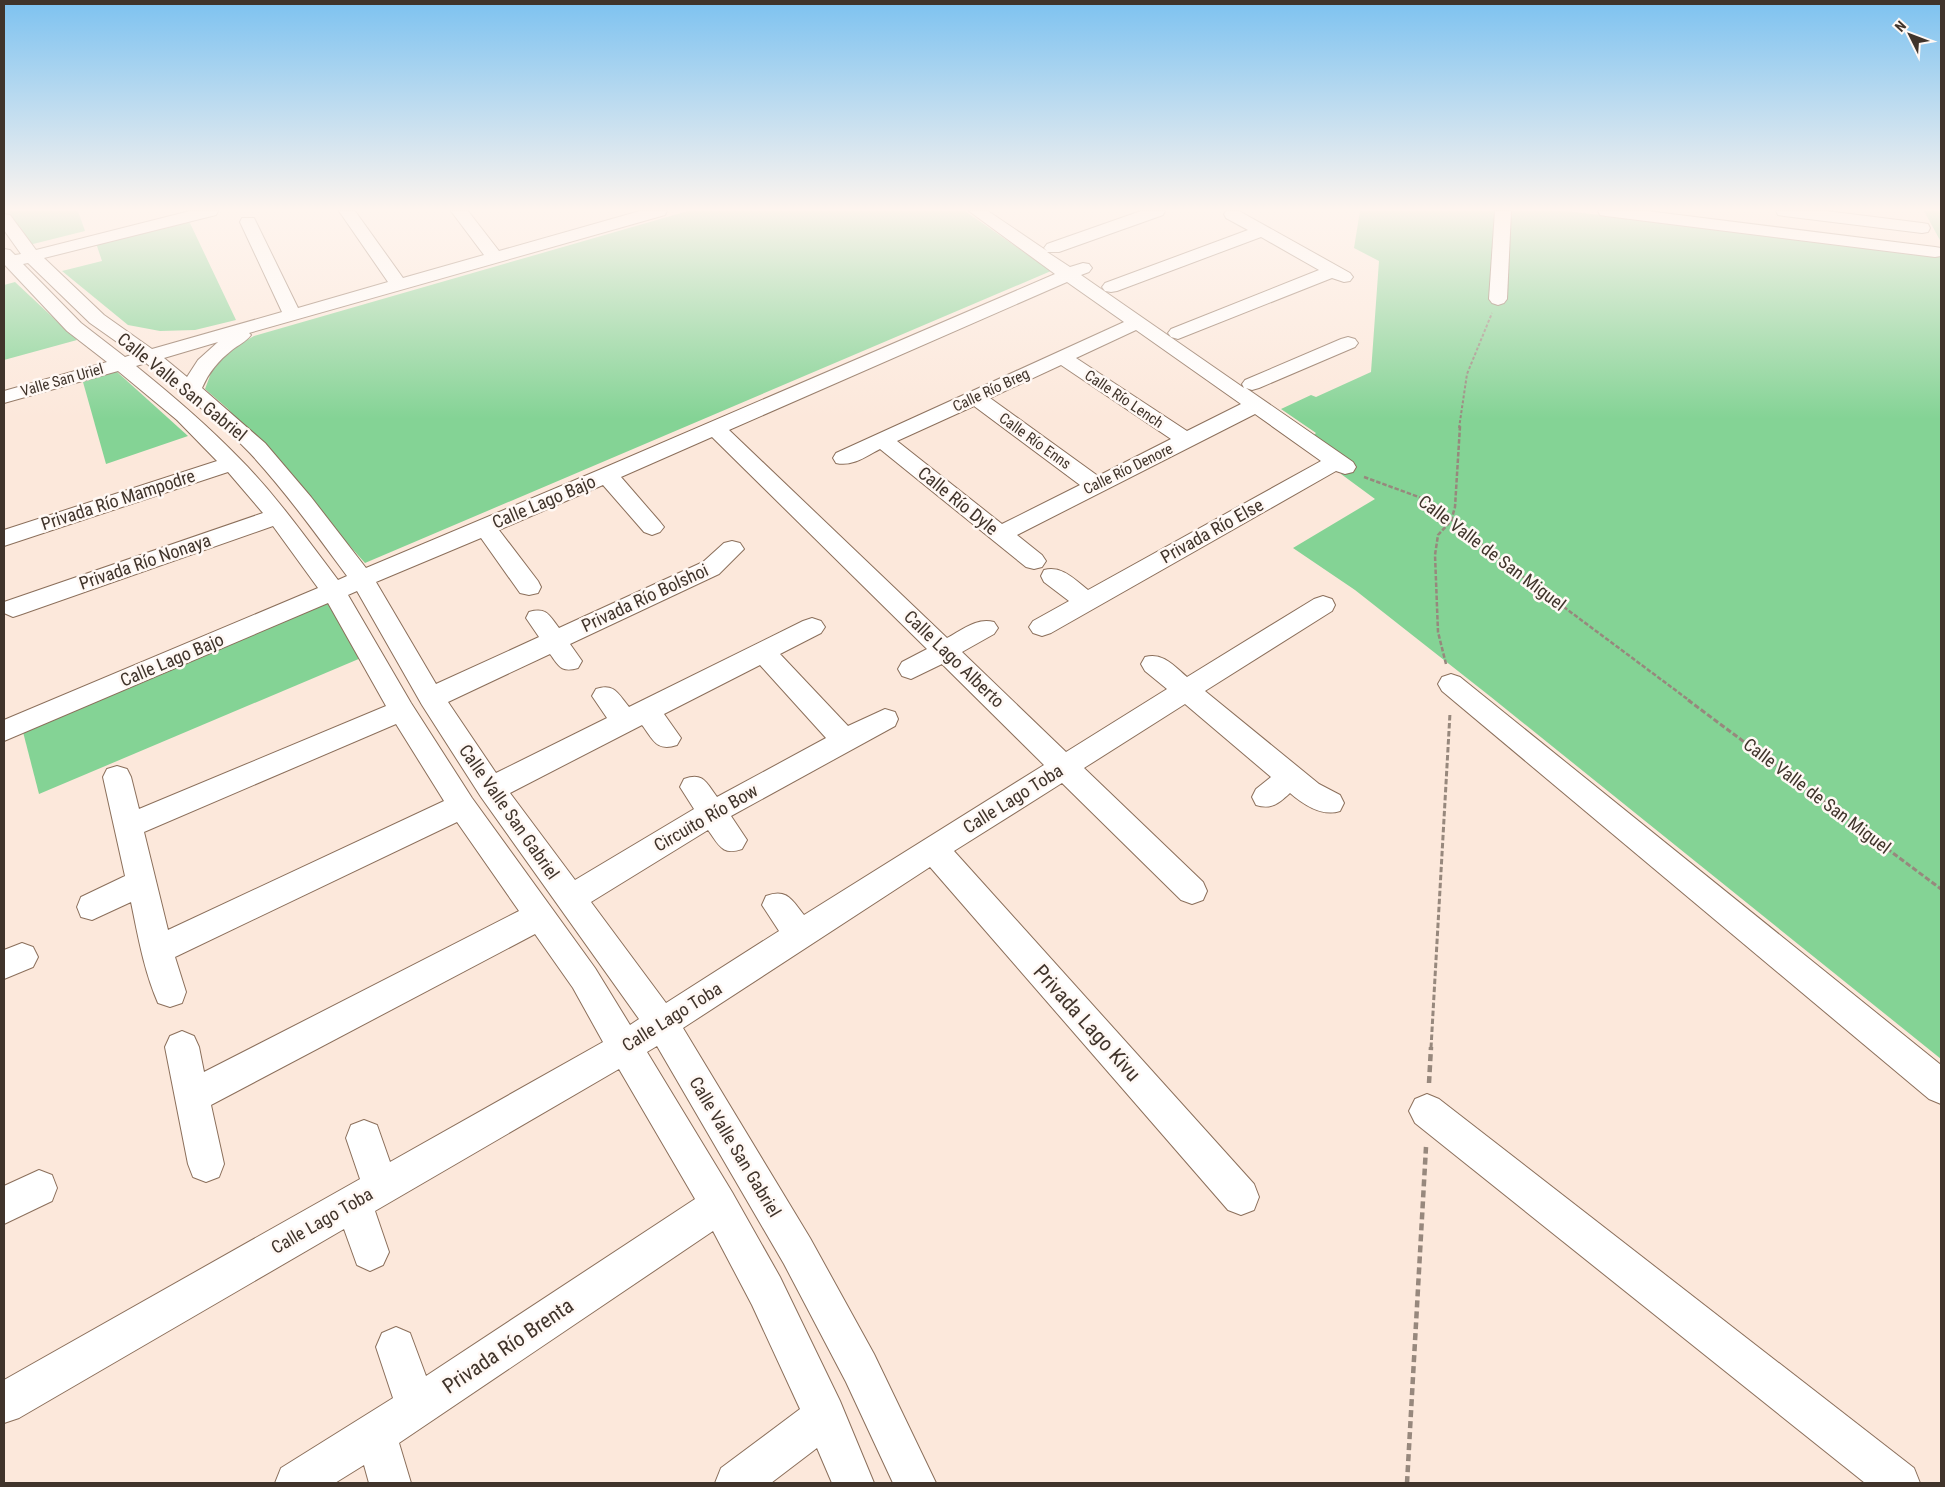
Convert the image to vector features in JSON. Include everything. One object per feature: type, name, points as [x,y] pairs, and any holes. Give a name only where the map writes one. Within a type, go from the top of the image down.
[{"type":"street","name":"Calle Valle San Gabriel","points":[[32,280],[74,327],[121,362],[184,416],[232,463],[278,516],[334,592],[402,710],[462,806],[584,978],[719,1205],[766,1291],[825,1416],[853,1483]]},
{"type":"street","name":"Calle Valle San Gabriel","points":[[43,280],[148,355],[257,448],[303,502],[362,579],[431,698],[491,789],[662,1024],[797,1251],[860,1368],[915,1483]]},
{"type":"street","points":[[276,280],[292,314]]},
{"type":"street","points":[[395,280],[398,284]]},
{"type":"street","points":[[112,330],[149,336],[224,333],[411,280]]},
{"type":"street","name":"Calle Lago Bajo","points":[[4,731],[607,475],[1054,280]]},
{"type":"street","points":[[1087,280],[1138,322],[1254,394],[1280,403]]},
{"type":"street","points":[[1097,280],[1111,287],[1178,333],[1341,464]]},
{"type":"street","points":[[1111,287],[1129,280]]},
{"type":"street","points":[[1178,333],[1324,280]]},
{"type":"street","points":[[1498,299],[1499,280]]},
{"type":"street","name":"Calle Río Breg","points":[[844,458],[1138,322]]},
{"type":"street","points":[[191,390],[198,372],[212,355],[257,324]]},
{"type":"street","name":"Valle San Uriel","points":[[4,397],[224,333]]},
{"type":"street","name":"Calle Río Denore","points":[[999,535],[1186,440],[1254,394],[1348,343]]},
{"type":"street","name":"Calle Río Lench","points":[[1062,357],[1186,440]]},
{"type":"street","name":"Calle Río Enns","points":[[975,397],[1095,485]]},
{"type":"street","name":"Calle Lago Alberto","points":[[715,428],[1192,890]]},
{"type":"street","name":"Calle Río Dyle","points":[[882,440],[1034,561]]},
{"type":"street","name":"Privada Río Mampodre","points":[[4,538],[232,463]]},
{"type":"street","name":"Privada Río Else","points":[[1042,626],[1341,464]]},
{"type":"street","points":[[607,475],[652,527]]},
{"type":"street","name":"Privada Río Nonaya","points":[[13,608],[278,516]]},
{"type":"street","points":[[484,527],[529,587]]},
{"type":"street","name":"Privada Río Bolshoi","points":[[431,698],[711,568],[732,549]]},
{"type":"street","points":[[1054,576],[1086,602]]},
{"type":"street","name":"Calle Lago Toba","points":[[4,1403],[624,1048],[933,850],[1324,605]]},
{"type":"street","points":[[538,618],[553,641],[569,660]]},
{"type":"street","points":[[491,789],[812,627]]},
{"type":"street","points":[[911,669],[985,628]]},
{"type":"street","points":[[762,652],[845,741]]},
{"type":"street","points":[[1154,664],[1309,792],[1330,803]]},
{"type":"street","points":[[1452,684],[1941,1087]]},
{"type":"street","points":[[605,696],[667,738]]},
{"type":"street","points":[[129,826],[402,710]]},
{"type":"street","name":"Circuito Río Bow","points":[[570,899],[714,812],[885,719]]},
{"type":"street","points":[[1266,797],[1291,776]]},
{"type":"street","points":[[117,777],[157,950],[170,992]]},
{"type":"street","points":[[694,787],[714,812],[732,840]]},
{"type":"street","points":[[157,950],[462,806]]},
{"type":"street","name":"Privada Lago Kivu","points":[[933,850],[1241,1197]]},
{"type":"street","points":[[92,906],[142,882]]},
{"type":"street","points":[[777,905],[800,935]]},
{"type":"street","points":[[192,1097],[541,915]]},
{"type":"street","points":[[182,1047],[206,1164]]},
{"type":"street","points":[[1428,1111],[1899,1483]]},
{"type":"street","points":[[364,1138],[370,1252]]},
{"type":"street","points":[[4,1206],[39,1188]]},
{"type":"street","name":"Privada Río Brenta","points":[[296,1483],[376,1434],[719,1205]]},
{"type":"street","points":[[396,1347],[417,1407]]},
{"type":"street","points":[[736,1483],[825,1416]]},
{"type":"street","points":[[376,1434],[390,1483]]},
{"type":"path","points":[[1452,684],[1438,632],[1435,555],[1438,535],[1451,521],[1455,507],[1460,418],[1467,374],[1498,299]]},
{"type":"path","name":"Calle Valle de San Miguel","points":[[1341,464],[1376,483],[1405,491],[1427,500],[1451,521],[1941,889]]},
{"type":"green space","points":[[73,280],[217,280],[236,320],[195,330],[160,331],[128,325]]},
{"type":"green space","points":[[447,280],[1029,280],[365,563],[227,408],[205,389],[217,357],[254,336]]},
{"type":"green space","points":[[1378,280],[1941,280],[1941,1059],[1491,697],[1355,590],[1293,548],[1375,499],[1341,474],[1353,467],[1313,436],[1316,433],[1281,409],[1311,395],[1316,397],[1371,372]]},
{"type":"green space","points":[[15,282],[77,340],[4,360],[4,285]]},
{"type":"green space","points":[[116,371],[188,436],[106,464],[83,382]]},
{"type":"green space","points":[[327,601],[361,658],[39,794],[23,732]]}]
